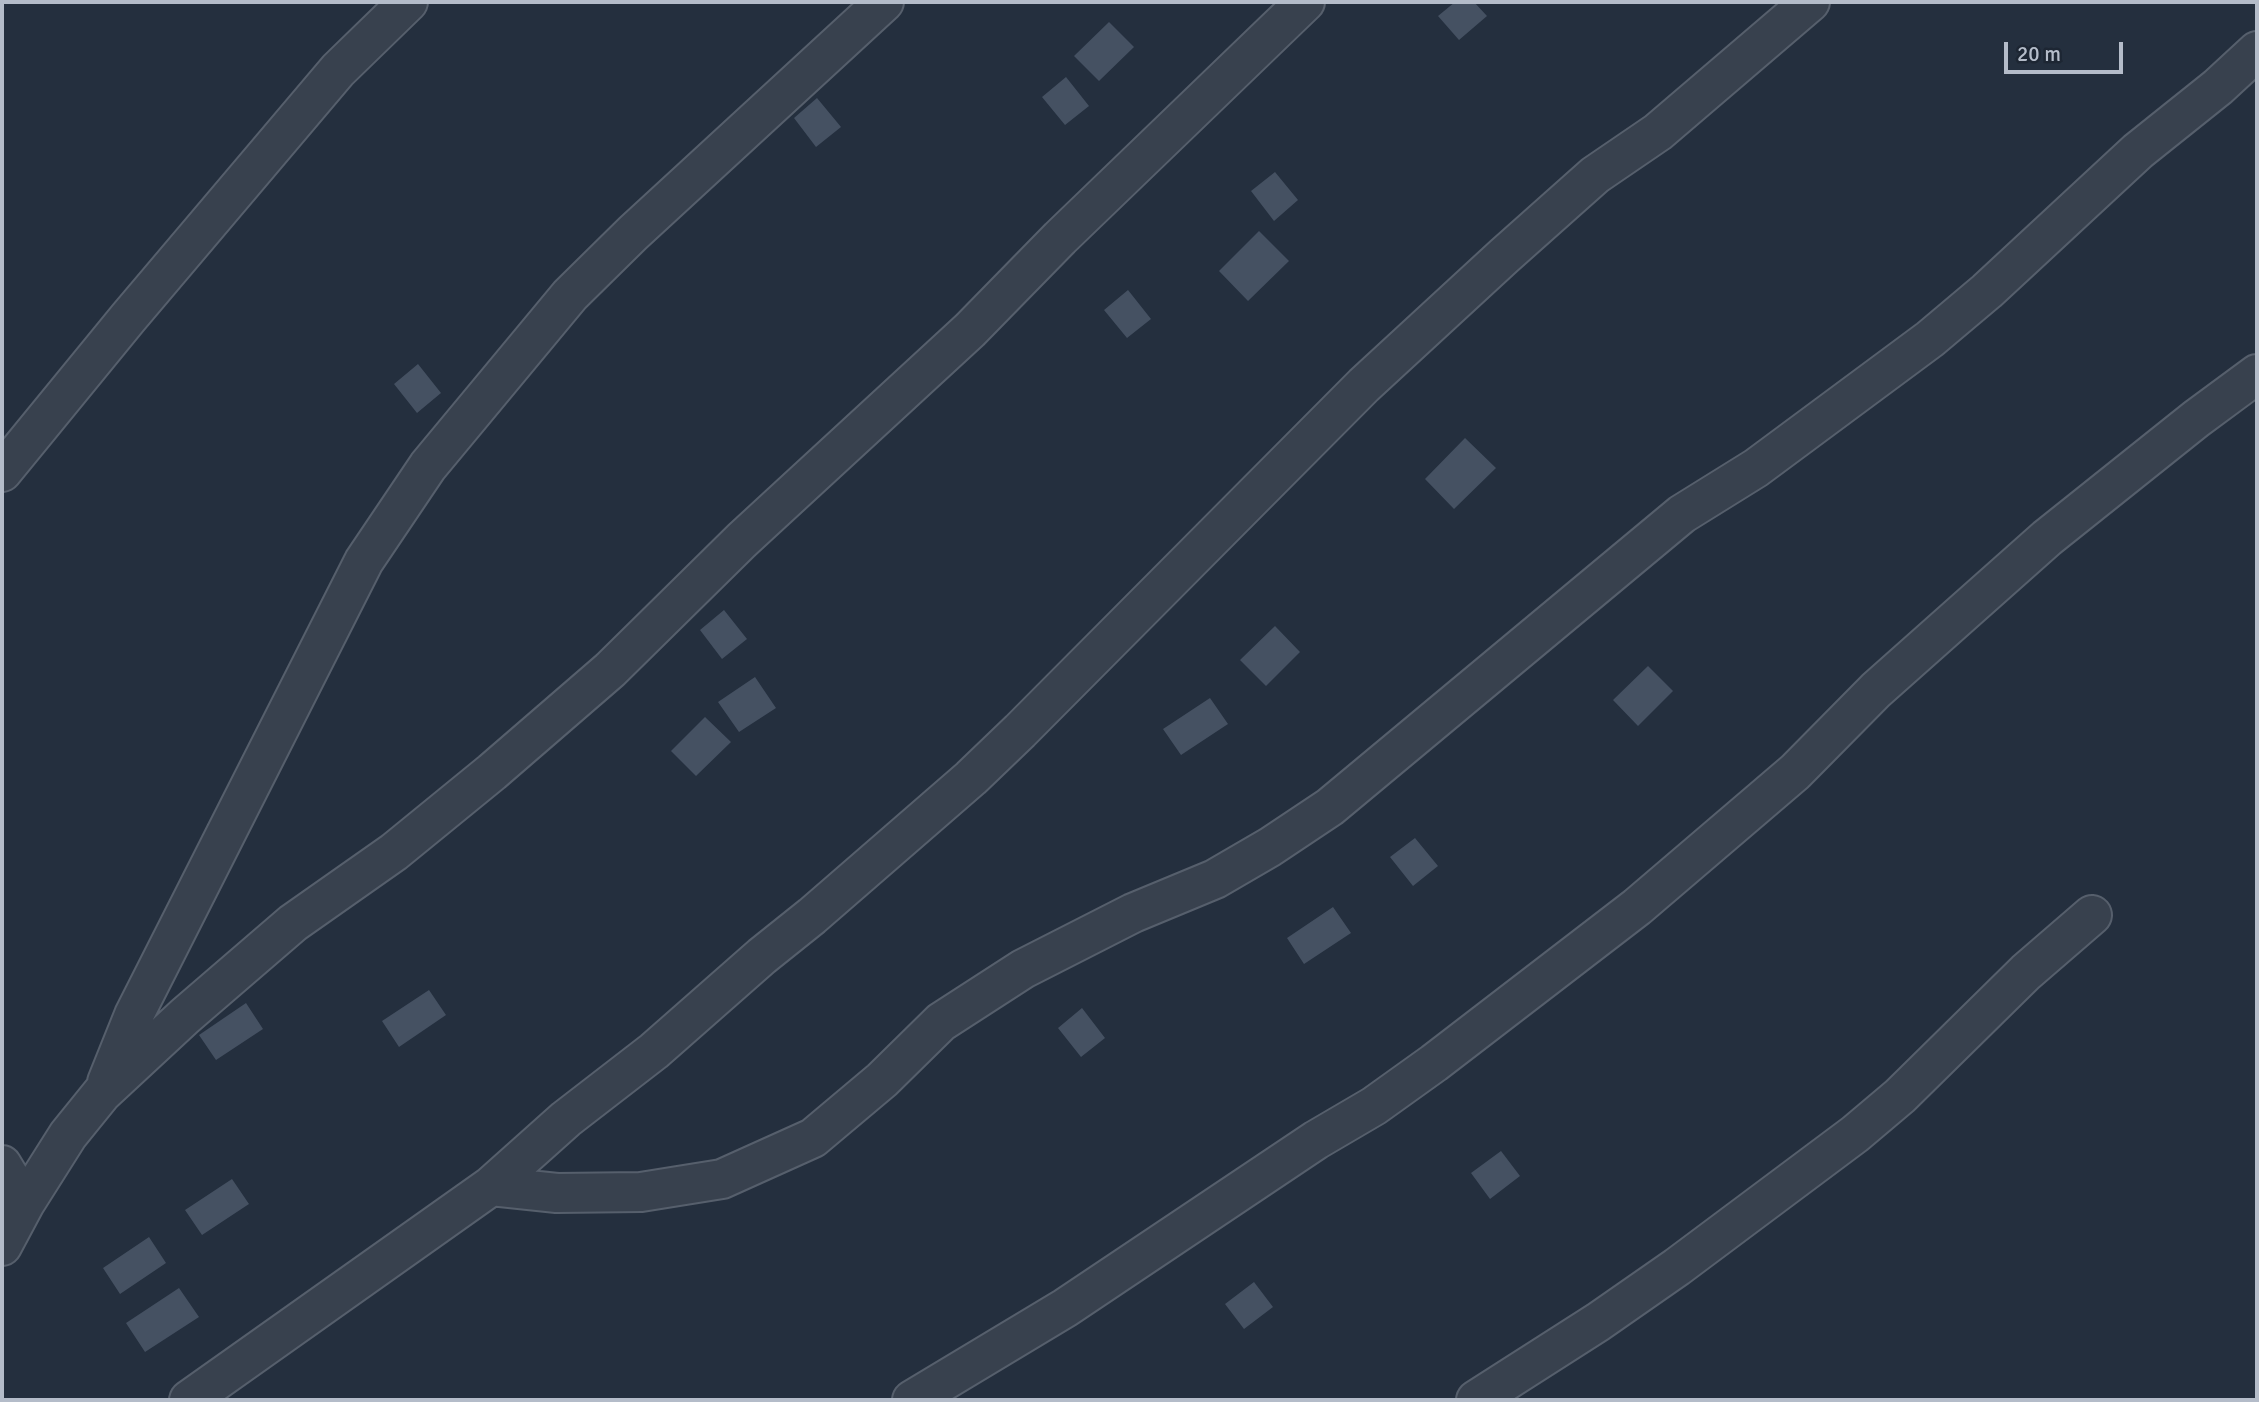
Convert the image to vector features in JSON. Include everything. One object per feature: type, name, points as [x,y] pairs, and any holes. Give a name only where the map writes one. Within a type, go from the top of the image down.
[{"type":"street","points":[[2,472],[338,70],[408,2]]},
{"type":"street","points":[[102,1093],[134,1015],[351,584],[428,466],[570,295],[633,233],[884,2]]},
{"type":"street","points":[[2,1246],[25,1203],[68,1135],[102,1093],[185,1016],[293,923],[394,852],[610,670],[742,540],[970,330],[1059,238],[1305,2]]},
{"type":"street","points":[[189,1400],[491,1186],[566,1119],[654,1051],[971,778],[1364,386],[1431,323],[1595,175],[1658,132],[1810,2]]},
{"type":"street","points":[[491,1186],[557,1193],[641,1192],[722,1179],[813,1138],[882,1080],[941,1022],[1023,969],[1133,913],[1215,878],[1270,847],[1341,798],[1682,514],[1756,468],[1930,339],[1987,291],[2138,151],[2257,51]]},
{"type":"street","points":[[912,1400],[1076,1301],[1316,1140],[1374,1106],[1434,1063],[1637,906],[1795,772],[1884,682],[2047,538],[2257,374]]},
{"type":"street","points":[[1476,1400],[1598,1322],[1677,1267],[1855,1134],[1900,1096],[2026,972],[2092,915]]},
{"type":"street","points":[[2,1165],[25,1203]]},
{"type":"building","points":[[1455,2],[1474,2],[1487,16],[1459,40],[1438,16]]},
{"type":"building","points":[[1109,22],[1134,47],[1099,81],[1074,56]]},
{"type":"building","points":[[1066,77],[1089,106],[1065,125],[1042,97]]},
{"type":"building","points":[[817,98],[841,127],[816,147],[794,118]]},
{"type":"building","points":[[1275,172],[1298,200],[1274,221],[1251,191]]},
{"type":"building","points":[[1259,231],[1289,261],[1248,301],[1219,271]]},
{"type":"building","points":[[1128,290],[1151,319],[1127,338],[1104,310]]},
{"type":"building","points":[[418,364],[441,393],[417,413],[394,384]]},
{"type":"building","points":[[1465,438],[1496,468],[1454,509],[1425,479]]},
{"type":"building","points":[[724,610],[747,639],[722,659],[700,630]]},
{"type":"building","points":[[1275,626],[1300,652],[1266,686],[1240,660]]},
{"type":"building","points":[[1648,666],[1673,691],[1638,726],[1613,700]]},
{"type":"building","points":[[755,677],[776,708],[739,732],[718,702]]},
{"type":"building","points":[[1210,698],[1228,724],[1181,755],[1163,729]]},
{"type":"building","points":[[705,717],[731,742],[696,776],[671,751]]},
{"type":"building","points":[[1415,838],[1438,866],[1413,886],[1390,857]]},
{"type":"building","points":[[1333,907],[1351,933],[1304,964],[1287,938]]},
{"type":"building","points":[[429,990],[446,1015],[399,1047],[382,1021]]},
{"type":"building","points":[[246,1003],[263,1029],[216,1060],[199,1035]]},
{"type":"building","points":[[1082,1008],[1105,1038],[1081,1057],[1058,1028]]},
{"type":"building","points":[[1501,1151],[1520,1176],[1490,1199],[1471,1173]]},
{"type":"building","points":[[232,1179],[249,1204],[202,1235],[185,1210]]},
{"type":"building","points":[[149,1237],[166,1263],[120,1294],[103,1268]]},
{"type":"building","points":[[1254,1282],[1273,1307],[1244,1329],[1225,1304]]},
{"type":"building","points":[[179,1288],[199,1317],[145,1352],[126,1323]]}]
